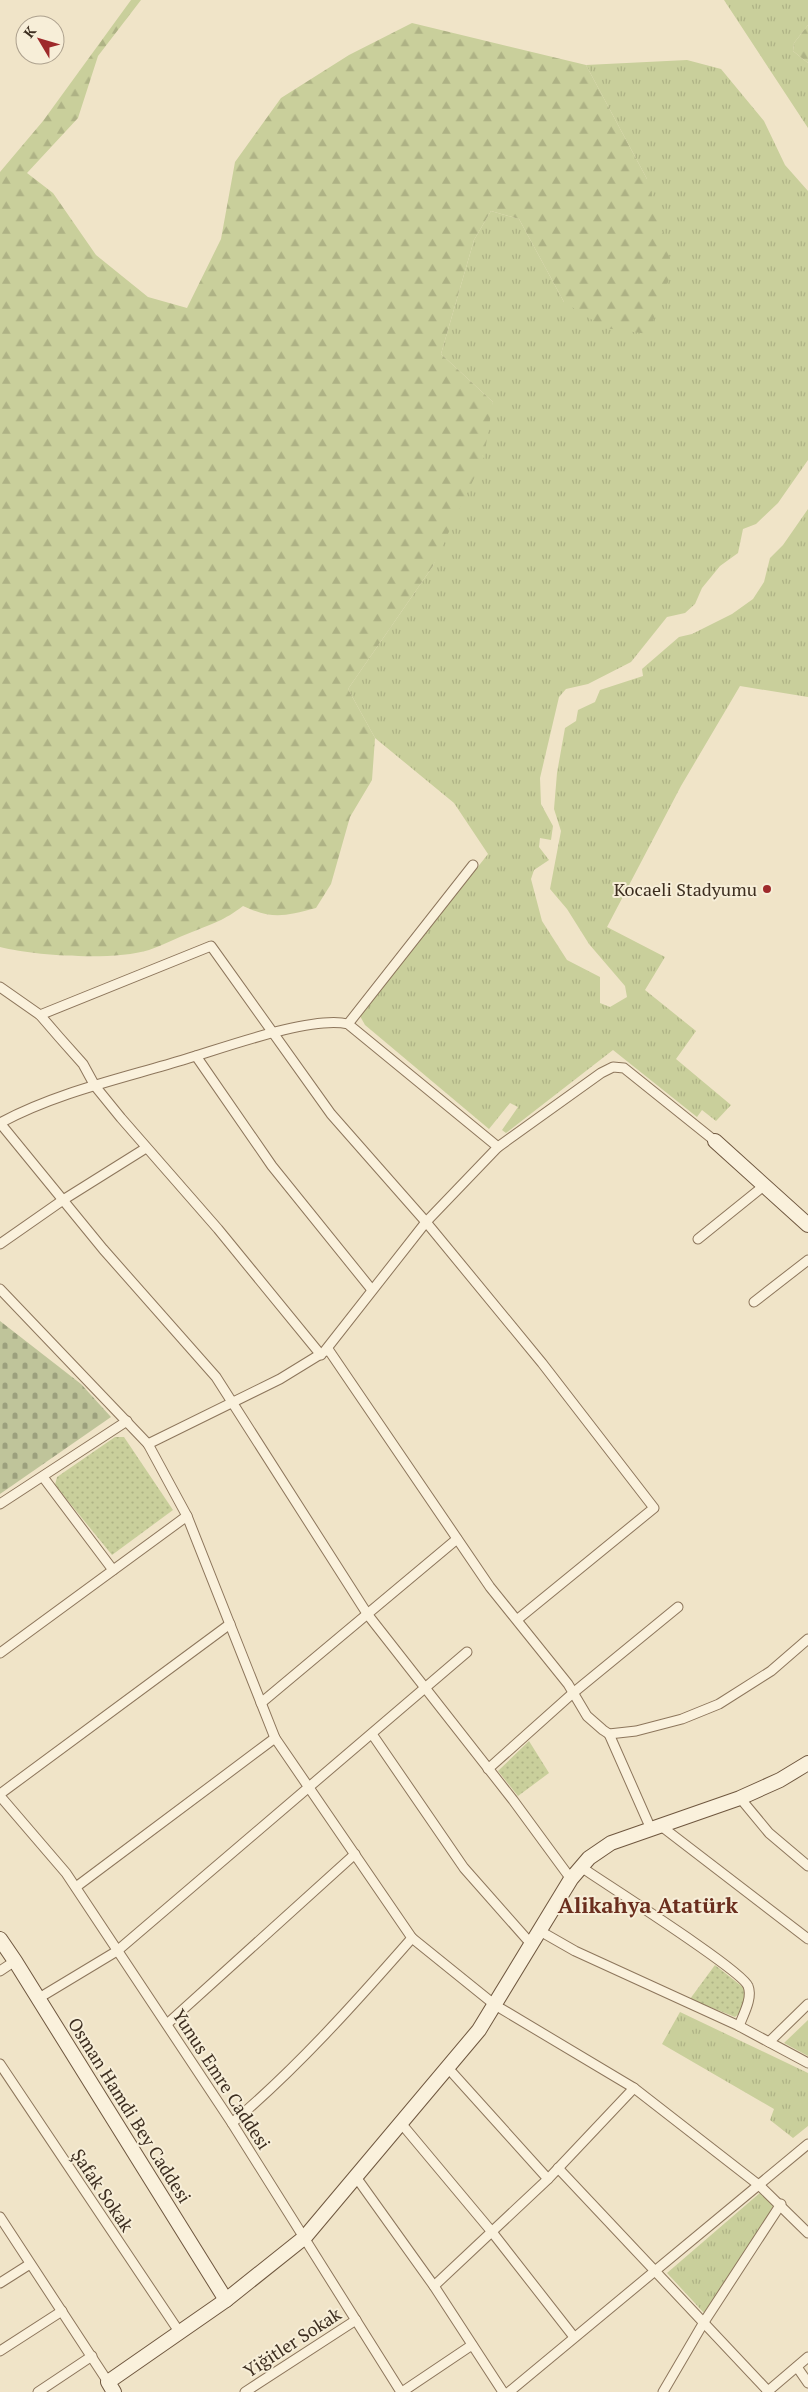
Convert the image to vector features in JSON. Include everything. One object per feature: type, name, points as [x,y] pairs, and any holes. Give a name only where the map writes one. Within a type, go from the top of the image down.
[{"type":"street","points":[[348,1024],[473,865]]},
{"type":"street","points":[[40,1015],[211,946],[330,1114],[426,1222],[542,1363],[654,1508],[518,1619]]},
{"type":"street","points":[[0,987],[40,1015],[83,1064],[95,1086],[146,1148],[324,1352],[490,1587],[518,1619],[573,1693],[587,1716],[609,1734],[656,1828],[808,1940]]},
{"type":"street","points":[[498,1147],[348,1024],[326,1022],[272,1034],[95,1086],[31,1108],[0,1123],[62,1200],[216,1378],[368,1614],[571,1880]]},
{"type":"street","points":[[196,1056],[272,1166],[372,1290]]},
{"type":"street","points":[[148,1444],[280,1379],[324,1352],[426,1222],[498,1147],[613,1067],[624,1068],[717,1139],[808,1216]]},
{"type":"street","points":[[717,1139],[808,1225]]},
{"type":"street","points":[[0,1244],[62,1200],[146,1148]]},
{"type":"street","points":[[698,1239],[765,1185]]},
{"type":"street","points":[[754,1302],[808,1260]]},
{"type":"street","points":[[0,1290],[148,1444],[187,1516],[275,1738],[412,1938],[495,2005],[634,2088],[760,2186],[781,2204],[808,2233]]},
{"type":"street","points":[[0,1504],[127,1421]]},
{"type":"street","points":[[42,1477],[113,1570]]},
{"type":"street","points":[[0,1653],[187,1516]]},
{"type":"street","points":[[261,1703],[457,1539]]},
{"type":"street","points":[[488,1769],[573,1693],[678,1607]]},
{"type":"street","points":[[0,1795],[230,1624]]},
{"type":"street","points":[[609,1734],[636,1731],[682,1719],[719,1704],[772,1671],[808,1639]]},
{"type":"street","points":[[39,1998],[117,1951],[467,1652]]},
{"type":"street","points":[[372,1734],[473,1880],[532,1945]]},
{"type":"street","points":[[76,1887],[275,1738]]},
{"type":"street","points":[[0,2217],[111,2387],[306,2237],[400,2122],[448,2068],[495,2005],[580,1867],[611,1843],[740,1798],[780,1780],[808,1763]]},
{"type":"street","name":"Yunus Emre Caddesi","points":[[0,1795],[66,1872],[306,2237],[402,2392]]},
{"type":"street","points":[[740,1798],[770,1833],[808,1866]]},
{"type":"street","points":[[167,2024],[355,1854]]},
{"type":"street","points":[[580,1867],[718,1959],[746,1982],[749,1995],[739,2026]]},
{"type":"street","points":[[540,1931],[575,1951],[739,2026],[808,2063]]},
{"type":"street","points":[[232,2123],[271,2090],[322,2039],[412,1938]]},
{"type":"street","name":"Osman Hamdi Bey Caddesi","points":[[0,1940],[39,1998],[226,2300]]},
{"type":"street","points":[[0,1971],[15,1961]]},
{"type":"street","points":[[769,2042],[808,2004]]},
{"type":"street","name":"Şafak Sokak","points":[[0,2064],[180,2333]]},
{"type":"street","points":[[448,2068],[548,2179]]},
{"type":"street","points":[[434,2286],[548,2179],[634,2088]]},
{"type":"street","points":[[400,2122],[492,2232],[574,2337]]},
{"type":"street","points":[[509,2392],[760,2186],[808,2144]]},
{"type":"street","points":[[558,2168],[768,2392],[808,2358]]},
{"type":"street","points":[[356,2177],[434,2286],[503,2392]]},
{"type":"street","points":[[663,2392],[704,2322],[781,2204]]},
{"type":"street","points":[[0,2283],[30,2264]]},
{"type":"street","points":[[0,2351],[62,2311]]},
{"type":"street","name":"Yiğitler Sokak","points":[[245,2392],[356,2320]]},
{"type":"street","points":[[402,2392],[472,2345]]},
{"type":"street","points":[[38,2392],[92,2356]]},
{"type":"street","points":[[797,2367],[808,2382]]},
{"type":"green space","points":[[131,0],[141,0],[98,56],[78,118],[27,173],[53,193],[96,255],[148,297],[187,308],[221,239],[235,162],[281,98],[349,55],[412,23],[586,65],[647,179],[673,269],[648,334],[605,328],[564,302],[519,219],[491,211],[474,240],[441,354],[493,402],[484,457],[433,566],[348,689],[375,738],[372,780],[350,817],[331,884],[316,908],[287,915],[271,915],[243,906],[218,921],[149,950],[116,955],[54,955],[0,947],[0,172],[43,121]]},
{"type":"green space","points":[[724,0],[808,0],[808,25],[794,43],[793,51],[808,63],[808,128]]},
{"type":"green space","points":[[808,25],[808,63],[793,51],[794,43]]},
{"type":"green space","points":[[687,60],[721,69],[764,121],[785,165],[808,191],[808,460],[778,503],[756,524],[743,529],[738,553],[720,566],[702,588],[695,604],[685,613],[667,617],[631,662],[588,684],[566,689],[559,697],[540,778],[541,804],[553,826],[551,840],[540,838],[539,847],[549,860],[534,870],[531,879],[542,921],[567,960],[600,977],[600,1003],[610,1007],[627,997],[625,986],[589,944],[567,909],[550,889],[561,831],[554,809],[557,773],[565,728],[576,721],[578,710],[595,702],[600,690],[643,676],[642,669],[679,637],[692,634],[732,614],[753,599],[764,582],[770,558],[783,545],[808,509],[808,697],[740,686],[681,786],[607,927],[665,957],[645,990],[696,1031],[676,1059],[731,1105],[716,1121],[702,1110],[697,1117],[613,1050],[506,1133],[502,1130],[518,1107],[510,1103],[489,1129],[365,1025],[360,1016],[488,854],[454,803],[375,738],[348,689],[433,566],[493,402],[441,354],[474,240],[491,211],[519,219],[564,302],[647,179],[586,65]]},
{"type":"green space","points":[[0,1321],[81,1384],[111,1417],[0,1494]]},
{"type":"green space","points":[[115,1437],[124,1437],[173,1510],[112,1555],[55,1485],[57,1477]]},
{"type":"green space","points":[[529,1741],[549,1773],[518,1796],[498,1771]]},
{"type":"green space","points":[[715,1965],[744,1988],[744,2004],[741,2011],[735,2017],[690,1999]]},
{"type":"green space","points":[[680,2012],[808,2073],[808,2126],[793,2138],[770,2120],[774,2109],[662,2044]]},
{"type":"green space","points":[[808,2020],[808,2056],[784,2043]]},
{"type":"green space","points":[[761,2192],[774,2206],[704,2313],[667,2273]]},
{"type":"place","name":"Kocaeli Stadyumu","points":[[767,889]]},
{"type":"district","name":"Alikahya Atatürk","points":[[648,1904]]}]
